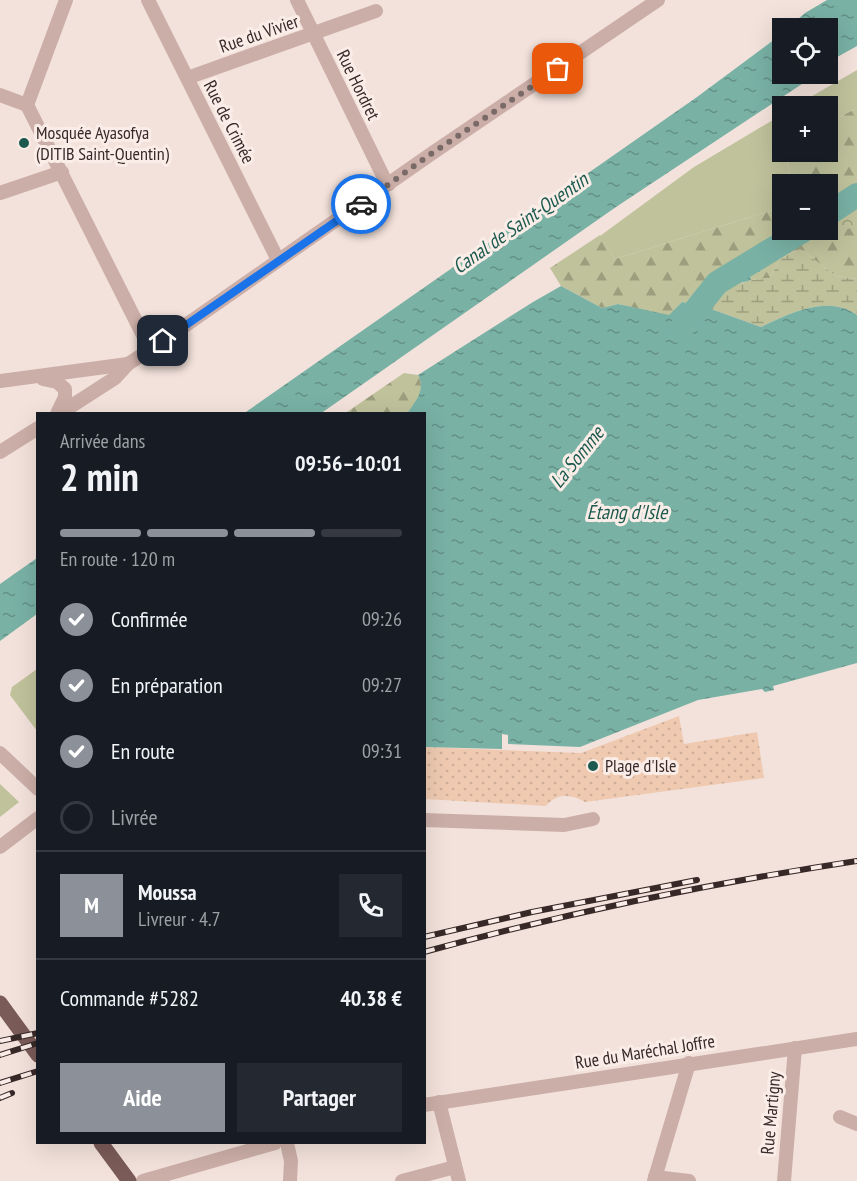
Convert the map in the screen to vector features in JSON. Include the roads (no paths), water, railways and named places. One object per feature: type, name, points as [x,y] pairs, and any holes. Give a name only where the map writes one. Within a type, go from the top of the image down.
[{"type":"main road","points":[[0,1003],[36,1052]]},
{"type":"main road","points":[[102,1144],[129,1181]]},
{"type":"street","points":[[27,105],[66,0]]},
{"type":"street","name":"Rue de Crimée","points":[[148,0],[278,260]]},
{"type":"street","name":"Rue Hordret","points":[[297,0],[389,184]]},
{"type":"street","points":[[61,412],[115,378],[128,364],[151,347],[163,341],[658,0]]},
{"type":"street","name":"Rue du Vivier","points":[[187,78],[376,11]]},
{"type":"street","points":[[0,95],[27,105],[151,347]]},
{"type":"street","points":[[0,194],[62,172]]},
{"type":"street","points":[[0,381],[128,364]]},
{"type":"street","points":[[32,378],[57,382],[65,389],[65,397],[59,412]]},
{"type":"street","points":[[0,452],[36,429]]},
{"type":"street","points":[[0,753],[36,787]]},
{"type":"street","points":[[426,820],[564,825],[593,819]]},
{"type":"street","points":[[0,847],[36,820]]},
{"type":"street","name":"Rue du Maréchal Joffre","points":[[432,1104],[857,1039]]},
{"type":"street","name":"Rue Martigny","points":[[784,1181],[795,1048]]},
{"type":"street","points":[[689,1181],[655,1179],[690,1063]]},
{"type":"street","points":[[432,1104],[459,1181]]},
{"type":"street","points":[[840,1117],[857,1124]]},
{"type":"street","points":[[143,1181],[272,1144]]},
{"type":"street","points":[[287,1144],[291,1161],[290,1181]]},
{"type":"street","points":[[402,1181],[454,1167]]},
{"type":"water","points":[[827,0],[857,0],[857,46],[838,57],[838,18],[799,18]]},
{"type":"water","name":"Canal de Saint-Quentin","points":[[772,41],[772,84],[802,84],[784,96],[772,96],[772,104],[616,207],[323,412],[246,412],[697,97]]},
{"type":"water","points":[[762,254],[766,254],[760,272],[755,270],[750,276],[751,280],[741,283],[716,281],[722,277],[721,272],[724,268],[740,266],[740,261],[747,264],[754,263]]},
{"type":"water","name":"Étang d'Isle","points":[[561,286],[602,308],[618,304],[669,315],[682,302],[700,305],[761,327],[796,312],[821,306],[845,309],[857,315],[857,663],[773,686],[774,690],[765,692],[762,689],[698,700],[580,747],[508,744],[508,735],[502,734],[502,749],[426,747],[426,412],[408,412],[420,390],[418,375]]},
{"type":"water","points":[[36,559],[36,615],[0,641],[0,584]]},
{"type":"waterway","points":[[838,207],[857,195]]},
{"type":"waterway","points":[[679,331],[717,283],[788,240]]},
{"type":"railway","points":[[426,951],[531,924],[639,900],[857,861]]},
{"type":"railway","points":[[426,937],[532,912],[697,880]]},
{"type":"railway","points":[[0,1041],[36,1033]]},
{"type":"railway","points":[[0,1055],[36,1044]]},
{"type":"railway","points":[[0,1083],[36,1072]]},
{"type":"railway","points":[[0,1098],[12,1093]]},
{"type":"place","name":"Mosquée Ayasofya (DITIB Saint-Quentin)","points":[[24,143]]},
{"type":"place","name":"Plage d'Isle","points":[[593,766]]},
{"type":"water label","name":"La Somme","points":[[577,457]]}]
